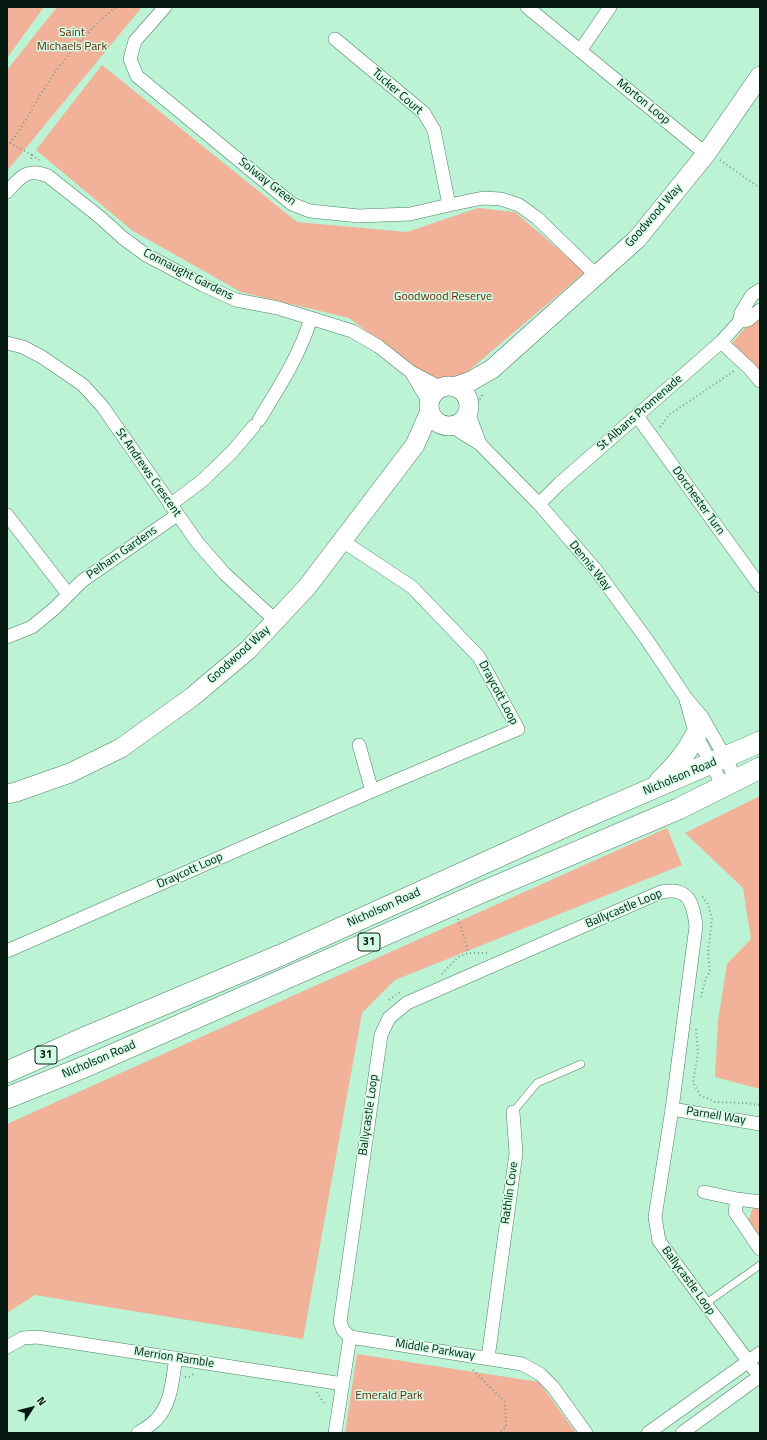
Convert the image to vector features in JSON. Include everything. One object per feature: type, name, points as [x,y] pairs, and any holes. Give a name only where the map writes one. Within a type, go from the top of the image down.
[{"type":"main road","points":[[652,789],[685,755],[696,734]]},
{"type":"main road","name":"Nicholson Road","points":[[7,1072],[281,955],[760,742]]},
{"type":"main road","name":"Nicholson Road","points":[[7,1098],[96,1062],[487,890],[678,809],[760,768]]},
{"type":"street","name":"Solway Green","points":[[165,7],[135,41],[130,59],[137,76],[292,204],[310,211],[358,216],[410,214],[483,198],[501,199],[519,205],[537,218],[597,276]]},
{"type":"street","name":"Morton Loop","points":[[527,7],[707,152]]},
{"type":"street","points":[[580,51],[610,7]]},
{"type":"street","name":"Tucker Court","points":[[335,39],[424,114],[434,130],[449,205]]},
{"type":"street","name":"Goodwood Way","points":[[7,794],[70,773],[121,748],[192,697],[248,650],[307,587],[341,540],[415,445],[430,407],[431,398],[435,392],[471,381],[492,369],[637,239],[707,152],[760,76]]},
{"type":"street","points":[[7,192],[23,175],[31,172]]},
{"type":"street","name":"Connaught Gardens","points":[[31,172],[40,172],[48,176],[146,255],[196,281],[236,300],[278,308],[352,331],[378,346],[411,372],[447,388]]},
{"type":"street","name":"St Albans Promenade","points":[[539,504],[559,484],[721,342],[740,321],[741,313],[752,295],[760,290]]},
{"type":"street","name":"St Albans Promenade","points":[[740,321],[748,320],[760,310]]},
{"type":"street","name":"Pelham Gardens","points":[[7,637],[32,627],[56,608],[82,581],[174,510],[232,452],[257,423],[296,356],[306,334],[311,318]]},
{"type":"street","points":[[721,342],[744,363],[760,381]]},
{"type":"street","name":"St Andrews Crescent","points":[[7,343],[23,347],[42,357],[83,385],[102,406],[197,542],[224,573],[276,621]]},
{"type":"street","name":"Goodwood Way","points":[[415,445],[447,426],[463,421],[492,369]]},
{"type":"street","name":"Connaught Gardens","points":[[411,372],[430,407]]},
{"type":"street","points":[[447,388],[462,391],[473,402]]},
{"type":"street","name":"Dennis Way","points":[[473,402],[480,444]]},
{"type":"street","points":[[430,407],[435,420],[447,426]]},
{"type":"street","name":"Dorchester Turn","points":[[637,416],[760,586]]},
{"type":"street","name":"Dennis Way","points":[[447,426],[480,444],[539,504],[596,570],[647,640],[686,698],[702,717],[718,760],[729,783]]},
{"type":"street","points":[[7,515],[68,594]]},
{"type":"street","name":"Draycott Loop","points":[[7,951],[372,791],[518,729],[479,657],[412,587],[341,540]]},
{"type":"street","name":"Dennis Way","points":[[686,698],[696,734],[718,760]]},
{"type":"street","points":[[358,745],[372,791]]},
{"type":"street","name":"Ballycastle Loop","points":[[350,1337],[343,1330],[340,1322],[381,1035],[389,1018],[407,1003],[661,892],[673,890],[682,893],[690,901],[695,913],[696,926],[672,1109],[655,1216],[659,1241],[760,1376]]},
{"type":"street","name":"Parnell Way","points":[[672,1109],[760,1124]]},
{"type":"street","name":"Rathlin Cove","points":[[488,1358],[516,1153],[513,1112]]},
{"type":"street","points":[[704,1192],[760,1202]]},
{"type":"street","points":[[737,1199],[735,1212],[760,1249]]},
{"type":"street","name":"Merrion Ramble","points":[[7,1347],[24,1338],[37,1337],[342,1384]]},
{"type":"street","points":[[335,1433],[350,1337]]},
{"type":"street","name":"Middle Parkway","points":[[350,1337],[522,1364],[540,1374],[553,1387],[586,1433]]},
{"type":"street","points":[[648,1433],[760,1353]]},
{"type":"street","points":[[138,1433],[155,1421],[163,1411],[169,1399],[176,1358]]},
{"type":"street","points":[[682,1433],[760,1376]]},
{"type":"lane","name":"Rathlin Cove","points":[[513,1112],[537,1082],[581,1064]]},
{"type":"lane","points":[[705,1304],[760,1265]]},
{"type":"path","points":[[7,146],[64,60],[84,36],[116,7]]},
{"type":"path","points":[[10,143],[44,163]]},
{"type":"path","points":[[707,152],[760,188]]},
{"type":"path","points":[[31,172],[32,155]]},
{"type":"path","points":[[650,435],[662,426],[669,415],[730,373],[738,370],[744,363]]},
{"type":"path","points":[[699,892],[708,904],[712,919],[708,953],[710,972],[706,978],[700,1002]]},
{"type":"path","points":[[457,914],[469,953]]},
{"type":"path","points":[[437,978],[453,960],[469,953],[491,953]]},
{"type":"path","points":[[388,1002],[397,993],[403,991]]},
{"type":"path","points":[[697,1023],[698,1053],[693,1082],[700,1095],[715,1102],[760,1105]]},
{"type":"path","points":[[473,1364],[473,1369],[505,1402],[506,1427],[498,1433]]},
{"type":"path","points":[[316,1390],[326,1404],[325,1411]]},
{"type":"green space","points":[[7,7],[44,7],[7,58]]},
{"type":"green space","name":"Saint Michaels Park","points":[[57,7],[142,7],[7,171],[7,70]]},
{"type":"green space","name":"Goodwood Reserve","points":[[102,65],[297,222],[407,232],[478,208],[515,212],[585,272],[446,390],[349,318],[241,292],[133,231],[36,150]]},
{"type":"green space","points":[[760,319],[760,370],[732,343],[746,327]]},
{"type":"green space","points":[[760,796],[760,1089],[715,1077],[718,1021],[727,964],[751,939],[743,888],[685,833]]},
{"type":"green space","points":[[667,828],[682,865],[395,980],[362,1013],[303,1339],[35,1295],[7,1313],[7,1124]]},
{"type":"green space","points":[[753,1208],[760,1209],[760,1238],[748,1221]]},
{"type":"green space","name":"Emerald Park","points":[[357,1354],[539,1382],[576,1433],[345,1433]]}]
